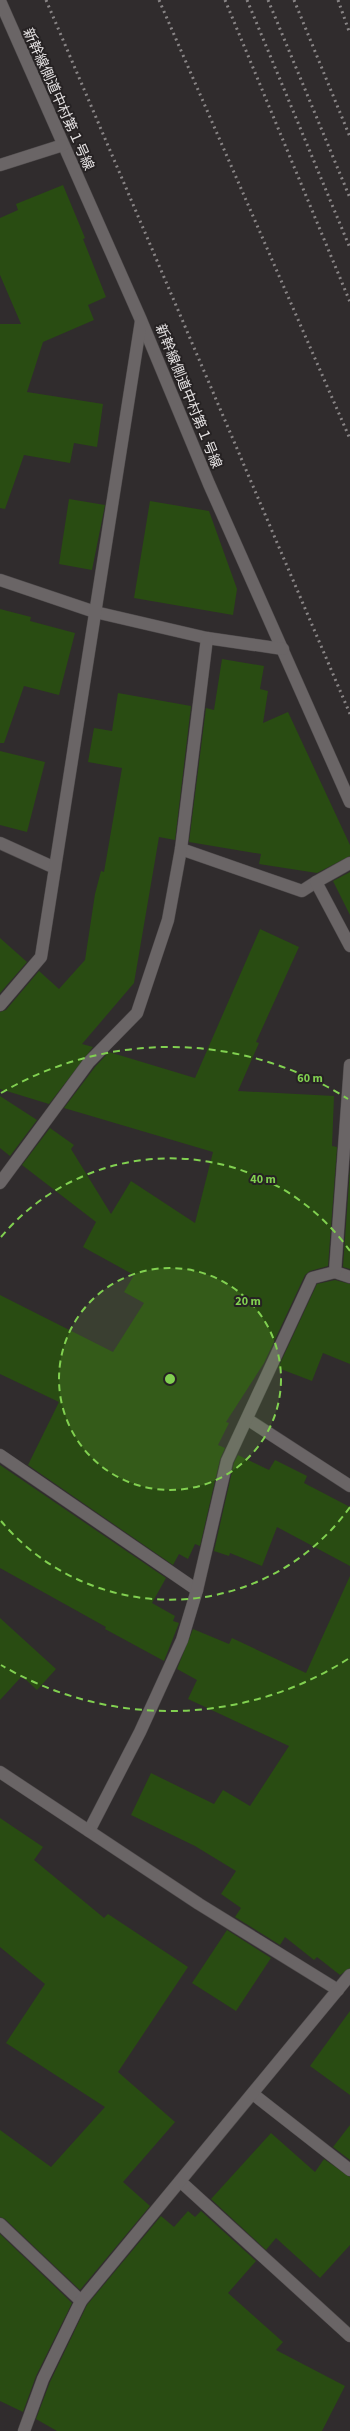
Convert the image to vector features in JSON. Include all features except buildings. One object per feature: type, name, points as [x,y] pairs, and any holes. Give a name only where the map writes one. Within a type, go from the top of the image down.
[{"type":"street","name":"新幹線側道中村第１号線","points":[[0,1],[142,320],[209,484],[350,802]]},
{"type":"street","points":[[0,165],[63,145]]},
{"type":"street","points":[[0,1005],[41,957],[142,320]]},
{"type":"street","points":[[0,580],[96,612],[207,638],[283,649]]},
{"type":"street","points":[[0,1183],[89,1062],[136,1013],[168,920],[181,849],[207,638]]},
{"type":"street","points":[[0,843],[55,868]]},
{"type":"street","points":[[181,849],[302,890],[350,863]]},
{"type":"street","points":[[316,882],[350,946]]},
{"type":"street","points":[[335,1272],[350,1065]]},
{"type":"street","points":[[89,1831],[140,1732],[182,1640],[197,1590],[227,1461],[312,1278],[335,1272],[350,1277]]},
{"type":"street","points":[[247,1419],[350,1486]]},
{"type":"street","points":[[0,1455],[197,1590]]},
{"type":"street","points":[[0,1772],[199,1904],[338,1990]]},
{"type":"street","points":[[24,2431],[43,2379],[81,2301],[181,2182],[350,1975]]},
{"type":"street","points":[[253,2094],[350,2170]]},
{"type":"street","points":[[181,2182],[350,2336]]},
{"type":"street","points":[[0,2224],[81,2301]]},
{"type":"railway","points":[[46,0],[350,714]]},
{"type":"railway","points":[[159,0],[350,439]]},
{"type":"railway","points":[[225,0],[350,302]]},
{"type":"railway","points":[[247,0],[350,248]]},
{"type":"railway","points":[[268,0],[350,198]]},
{"type":"railway","points":[[294,0],[350,137]]},
{"type":"railway","points":[[338,0],[350,34]]}]
